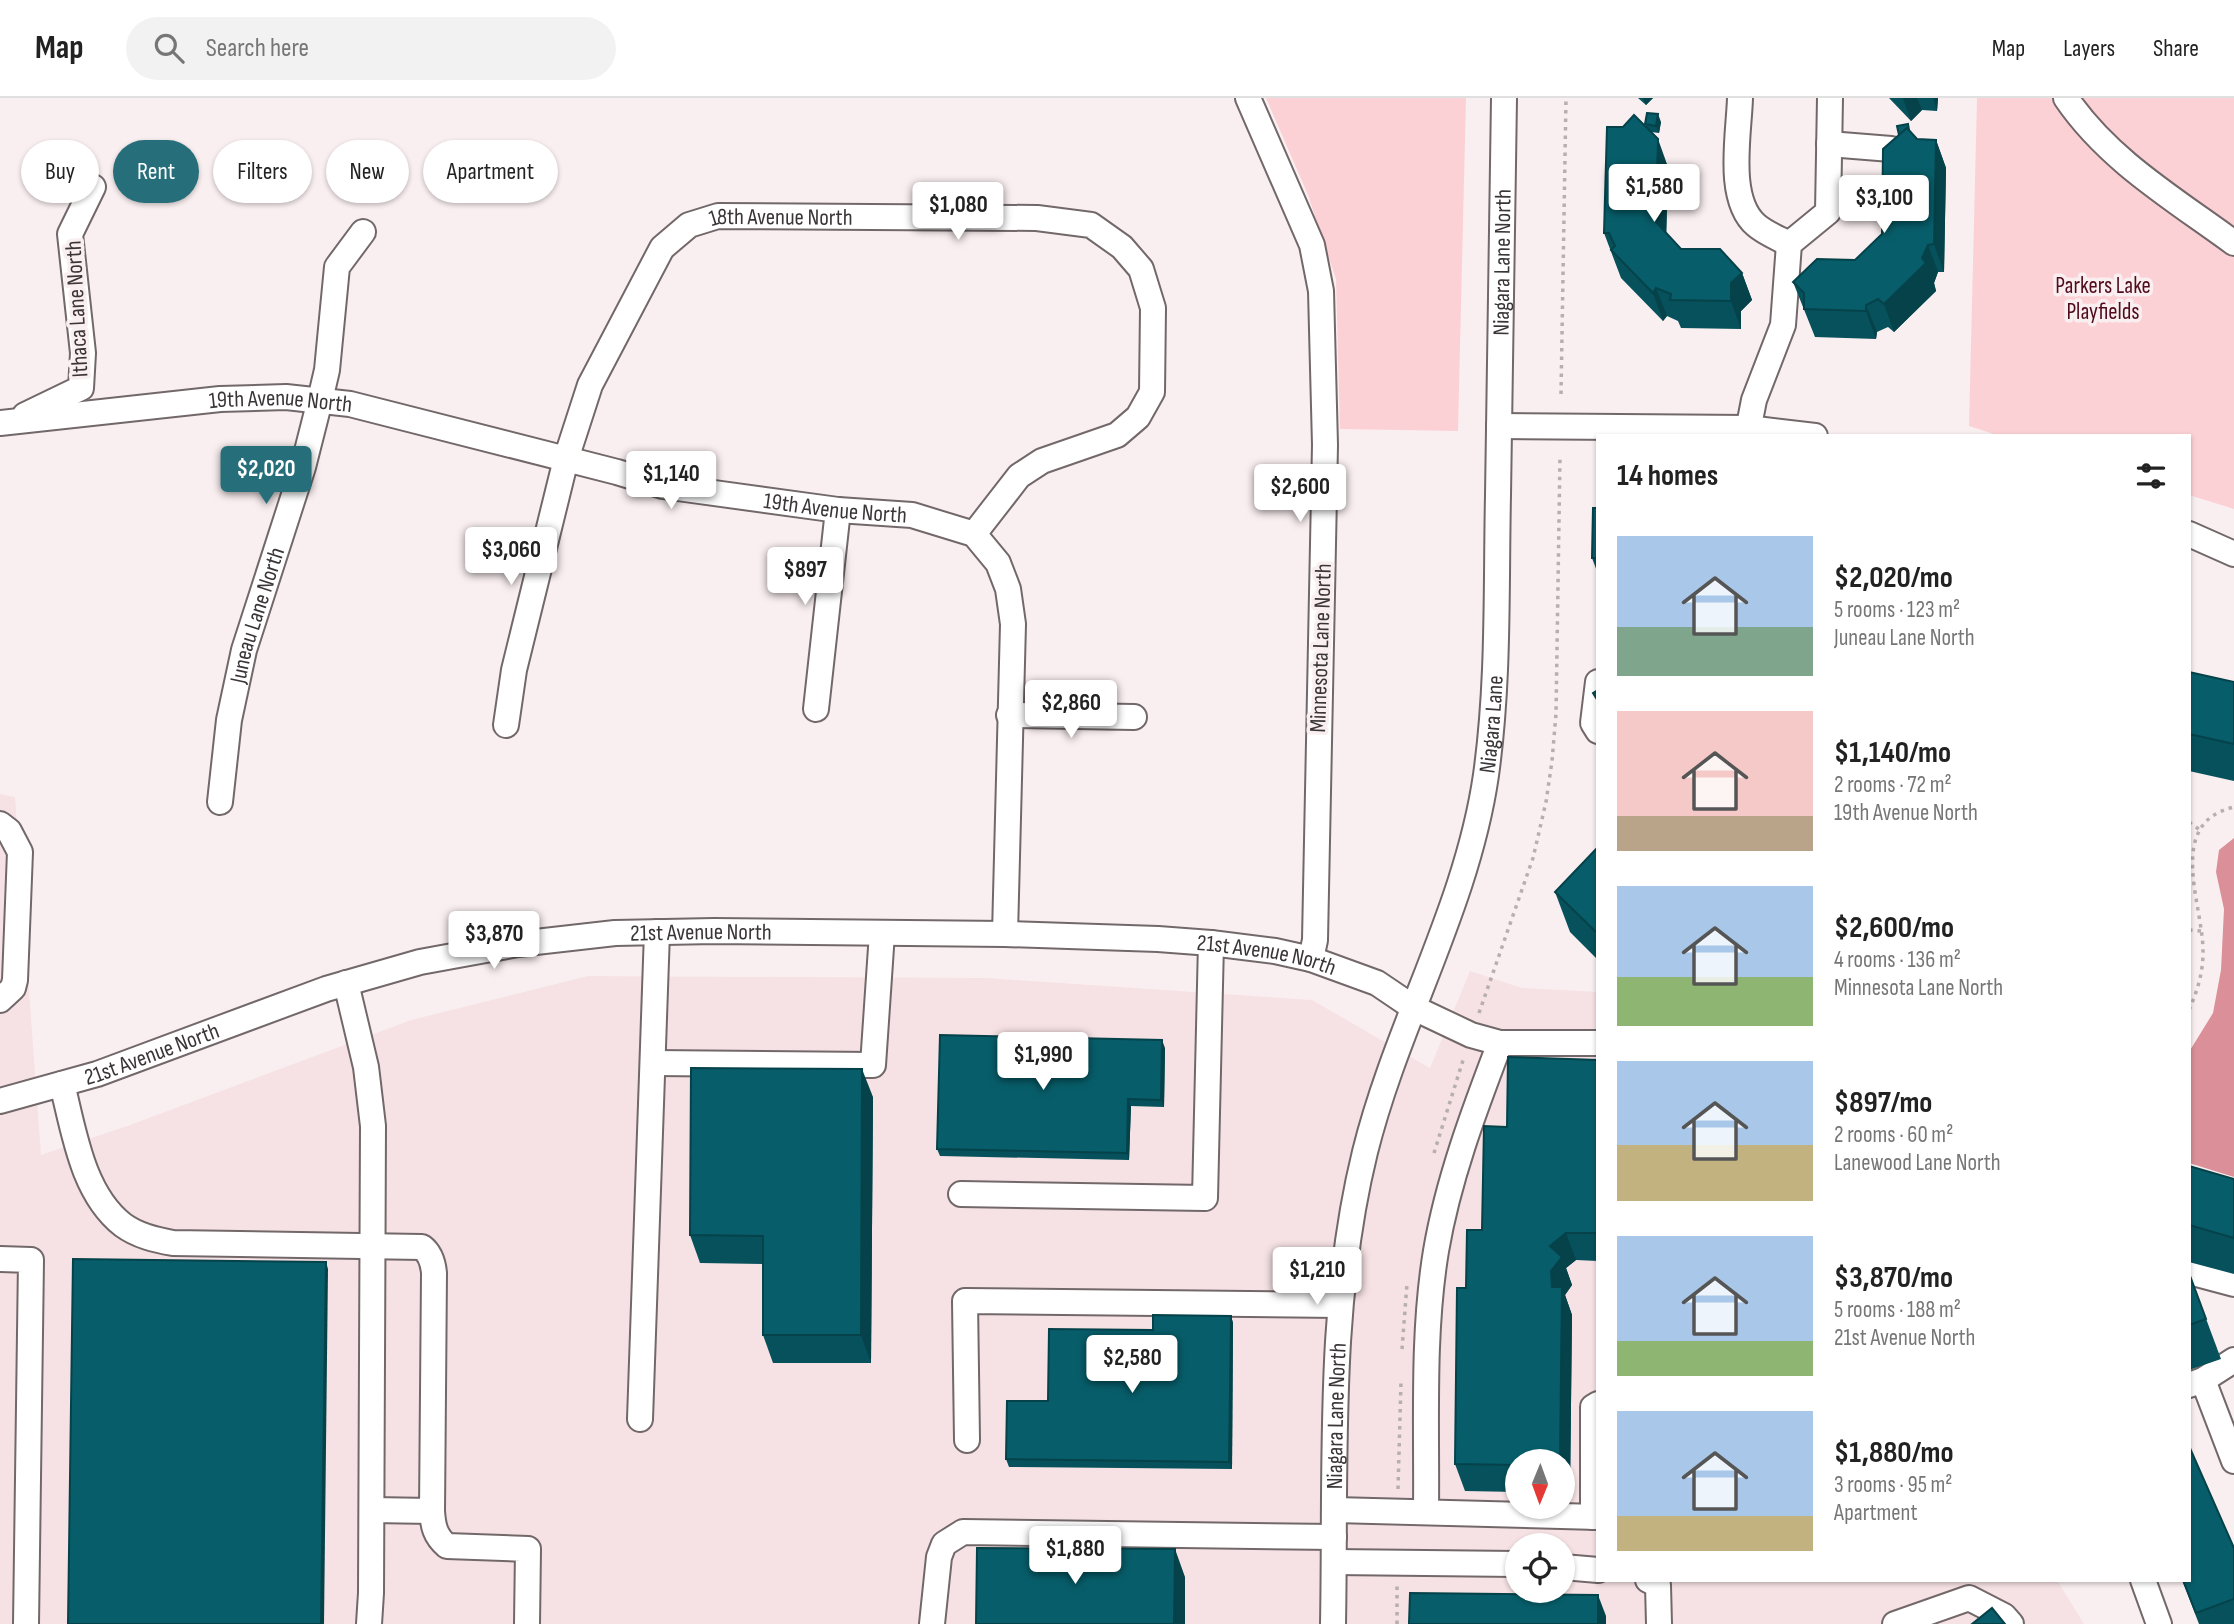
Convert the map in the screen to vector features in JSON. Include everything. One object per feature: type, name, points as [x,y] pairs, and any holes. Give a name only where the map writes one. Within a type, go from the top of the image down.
[{"type":"street","name":"Minnesota Lane North","points":[[1248,98],[1312,245],[1321,291],[1325,458],[1315,940],[1311,959]]},
{"type":"street","name":"Niagara Lane North","points":[[1499,426],[1504,98]]},
{"type":"street","points":[[1740,98],[1736,180],[1745,212],[1756,226],[1789,244]]},
{"type":"street","points":[[1748,432],[1754,400],[1783,325],[1789,244],[1828,212],[1830,98]]},
{"type":"street","points":[[2066,98],[2083,124],[2120,160],[2234,243]]},
{"type":"street","points":[[1829,144],[1891,149]]},
{"type":"street","name":"Ithaca Lane North","points":[[3,425],[80,388],[83,354],[70,234],[85,203]]},
{"type":"street","name":"18th Avenue North","points":[[506,725],[514,670],[566,459],[590,385],[662,248],[690,225],[718,216],[1037,218],[1091,225],[1122,247],[1141,269],[1153,308],[1152,392],[1138,417],[1117,435],[1042,461],[1019,476],[974,534]]},
{"type":"street","name":"Juneau Lane North","points":[[220,802],[229,720],[244,650],[303,467],[327,370],[337,267],[363,232]]},
{"type":"street","name":"19th Avenue North","points":[[3,425],[220,399],[286,397],[320,400],[414,419],[663,486],[838,510],[912,515],[974,534]]},
{"type":"street","points":[[1499,426],[1782,434]]},
{"type":"street","name":"Niagara Lane","points":[[1414,1008],[1436,954],[1463,874],[1486,776],[1495,668],[1499,426]]},
{"type":"street","points":[[816,709],[838,510]]},
{"type":"street","points":[[974,534],[998,563],[1008,589],[1013,624],[1005,934]]},
{"type":"street","points":[[2191,535],[2232,547]]},
{"type":"street","points":[[1596,698],[1593,723],[1596,728]]},
{"type":"street","points":[[1009,715],[1134,718]]},
{"type":"street","points":[[0,824],[9,831],[20,852],[15,980],[13,988],[0,1000]]},
{"type":"street","points":[[640,1419],[657,932]]},
{"type":"street","name":"21st Avenue North","points":[[0,1101],[97,1074],[346,983],[420,962],[517,944],[615,933],[1005,934],[1212,943],[1275,951],[1311,959],[1377,983],[1414,1008],[1471,1035],[1500,1043],[1596,1043]]},
{"type":"street","points":[[654,1063],[873,1065],[882,933]]},
{"type":"street","points":[[961,1194],[1205,1198],[1212,943]]},
{"type":"street","points":[[346,983],[371,1099],[374,1167],[372,1593],[369,1624]]},
{"type":"street","name":"Niagara Lane North","points":[[1333,1624],[1340,1305],[1350,1217],[1366,1148],[1414,1008]]},
{"type":"street","points":[[1426,1512],[1429,1323],[1436,1251],[1450,1187],[1500,1043]]},
{"type":"street","points":[[62,1084],[92,1185],[108,1210],[125,1226],[151,1239],[173,1243],[422,1247],[427,1251],[433,1262],[433,1527],[438,1539],[447,1546],[528,1549],[527,1624]]},
{"type":"street","points":[[0,1259],[31,1260],[26,1624]]},
{"type":"street","points":[[2191,1273],[2234,1284]]},
{"type":"street","points":[[967,1440],[965,1301],[1340,1305]]},
{"type":"street","points":[[2234,1360],[2196,1382],[2234,1461]]},
{"type":"street","points":[[1335,1510],[1595,1517],[1593,1408],[1596,1406]]},
{"type":"street","points":[[372,1510],[432,1511]]},
{"type":"street","points":[[932,1624],[939,1557],[944,1544],[962,1532],[1334,1537]]},
{"type":"street","points":[[1334,1562],[1505,1564]]},
{"type":"street","points":[[1575,1568],[1596,1570]]},
{"type":"street","points":[[1652,1582],[1658,1585],[1659,1624]]},
{"type":"street","points":[[2144,1582],[2159,1624]]},
{"type":"street","points":[[1895,1624],[1969,1598],[2004,1616],[2011,1624]]},
{"type":"path","points":[[1561,394],[1566,98]]},
{"type":"path","points":[[2191,1004],[2201,977],[2202,931],[2191,877],[2192,855],[2200,830],[2211,817],[2224,809],[2234,807]]},
{"type":"path","points":[[2191,823],[2200,830]]},
{"type":"path","points":[[2191,930],[2202,931]]},
{"type":"shaded area","points":[[0,794],[15,797],[41,1155],[130,1125],[411,1020],[588,976],[986,978],[1312,1000],[1430,1068],[1470,971],[1522,988],[1596,992],[1596,1582],[2058,1582],[2084,1624],[0,1624]]},
{"type":"shaded area","points":[[2234,838],[2234,1177],[2191,1164],[2191,1049],[2213,1013],[2221,970],[2224,909],[2216,872],[2219,850]]},
{"type":"green space","points":[[1266,98],[1466,98],[1458,431],[1340,429],[1336,279],[1308,195]]},
{"type":"green space","name":"Parkers Lake Playfields","points":[[1977,98],[2234,98],[2234,509],[2191,496],[2191,434],[1994,434],[1969,426]]},
{"type":"building","points":[[1647,113],[1658,114],[1656,126],[1645,124]]},
{"type":"building","points":[[1634,115],[1658,139],[1656,222],[1681,249],[1720,249],[1742,273],[1731,283],[1731,301],[1670,300],[1671,294],[1656,288],[1653,293],[1611,250],[1615,246],[1609,233],[1604,233],[1607,127],[1623,127]]},
{"type":"building","points":[[1908,124],[1909,130],[1907,128],[1899,135],[1897,126]]},
{"type":"building","points":[[1907,128],[1917,139],[1936,140],[1934,244],[1928,245],[1922,258],[1926,263],[1884,304],[1878,299],[1866,305],[1866,311],[1804,309],[1804,293],[1793,282],[1817,259],[1855,260],[1882,234],[1883,149]]},
{"type":"building","points":[[1593,508],[1596,508],[1596,558],[1592,558]]},
{"type":"building","points":[[2191,672],[2234,682],[2234,744],[2191,734]]},
{"type":"building","points":[[1596,849],[1596,932],[1555,892]]},
{"type":"building","points":[[940,1035],[1162,1040],[1161,1100],[1128,1099],[1127,1153],[937,1149]]},
{"type":"building","points":[[1508,1057],[1596,1060],[1596,1233],[1566,1233],[1550,1246],[1562,1257],[1551,1271],[1552,1287],[1562,1287],[1560,1449],[1505,1449],[1505,1465],[1455,1464],[1457,1288],[1466,1288],[1467,1230],[1482,1230],[1484,1126],[1507,1127]]},
{"type":"building","points":[[691,1068],[862,1069],[861,1335],[763,1335],[763,1236],[690,1235]]},
{"type":"building","points":[[2191,1167],[2234,1179],[2234,1238],[2191,1226]]},
{"type":"building","points":[[73,1259],[326,1262],[321,1624],[68,1624]]},
{"type":"building","points":[[2191,1278],[2206,1319],[2191,1324]]},
{"type":"building","points":[[1153,1315],[1231,1316],[1229,1462],[1006,1459],[1007,1401],[1048,1401],[1049,1329],[1153,1330]]},
{"type":"building","points":[[2191,1451],[2234,1548],[2234,1599],[2196,1613],[2184,1582],[2191,1582]]},
{"type":"building","points":[[977,1548],[1175,1549],[1174,1624],[976,1624]]},
{"type":"building","points":[[1410,1593],[1505,1594],[1505,1603],[1575,1603],[1575,1595],[1598,1595],[1598,1624],[1409,1624]]},
{"type":"building","points":[[1992,1608],[2005,1624],[1972,1624]]}]
